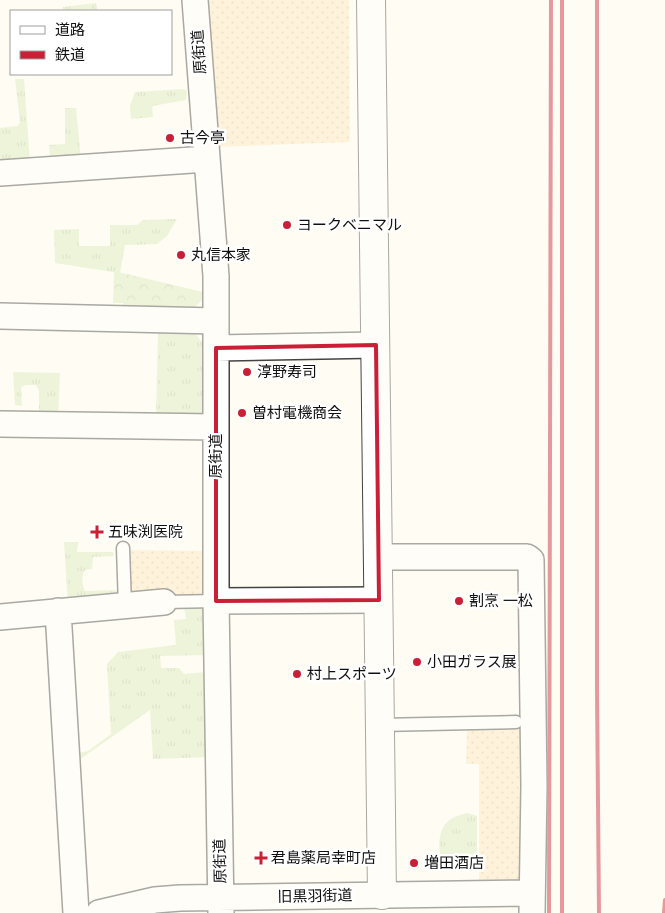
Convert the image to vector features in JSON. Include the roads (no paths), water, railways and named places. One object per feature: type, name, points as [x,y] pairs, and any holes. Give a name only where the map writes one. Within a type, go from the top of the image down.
[{"type":"street","name":"原街道","points":[[195,0],[216,276],[216,601],[221,905]]},
{"type":"street","points":[[371,0],[380,725],[387,901]]},
{"type":"street","points":[[0,173],[207,159]]},
{"type":"street","points":[[0,316],[216,321]]},
{"type":"street","points":[[216,348],[376,345]]},
{"type":"street","points":[[0,424],[216,427]]},
{"type":"street","points":[[378,557],[527,557],[531,560],[534,786],[532,903]]},
{"type":"street","points":[[216,601],[379,600]]},
{"type":"street","points":[[0,617],[164,602]]},
{"type":"street","points":[[58,611],[76,913]]},
{"type":"street","name":"旧黒羽街道","points":[[99,913],[155,900],[221,905],[387,901],[532,903]]},
{"type":"lane","points":[[122,548],[125,606]]},
{"type":"lane","points":[[164,602],[216,601]]},
{"type":"lane","points":[[380,725],[516,722]]},
{"type":"railway","points":[[549,913],[551,0]]},
{"type":"railway","points":[[562,0],[562,913]]},
{"type":"railway","points":[[597,0],[597,689],[599,913]]},
{"type":"railway","points":[[664,913],[665,900]]},
{"type":"place","name":"古今亭","points":[[170,138]]},
{"type":"place","name":"ヨークベニマル","points":[[287,225]]},
{"type":"place","name":"丸信本家","points":[[181,255]]},
{"type":"place","name":"淳野寿司","points":[[247,372]]},
{"type":"place","name":"曽村電機商会","points":[[242,413]]},
{"type":"place","name":"五味渕医院","points":[[97,532]]},
{"type":"place","name":"割烹 一松","points":[[459,601]]},
{"type":"place","name":"小田ガラス展","points":[[417,662]]},
{"type":"place","name":"村上スポーツ","points":[[297,674]]},
{"type":"place","name":"君島薬局幸町店","points":[[261,858]]},
{"type":"place","name":"増田酒店","points":[[414,863]]}]
